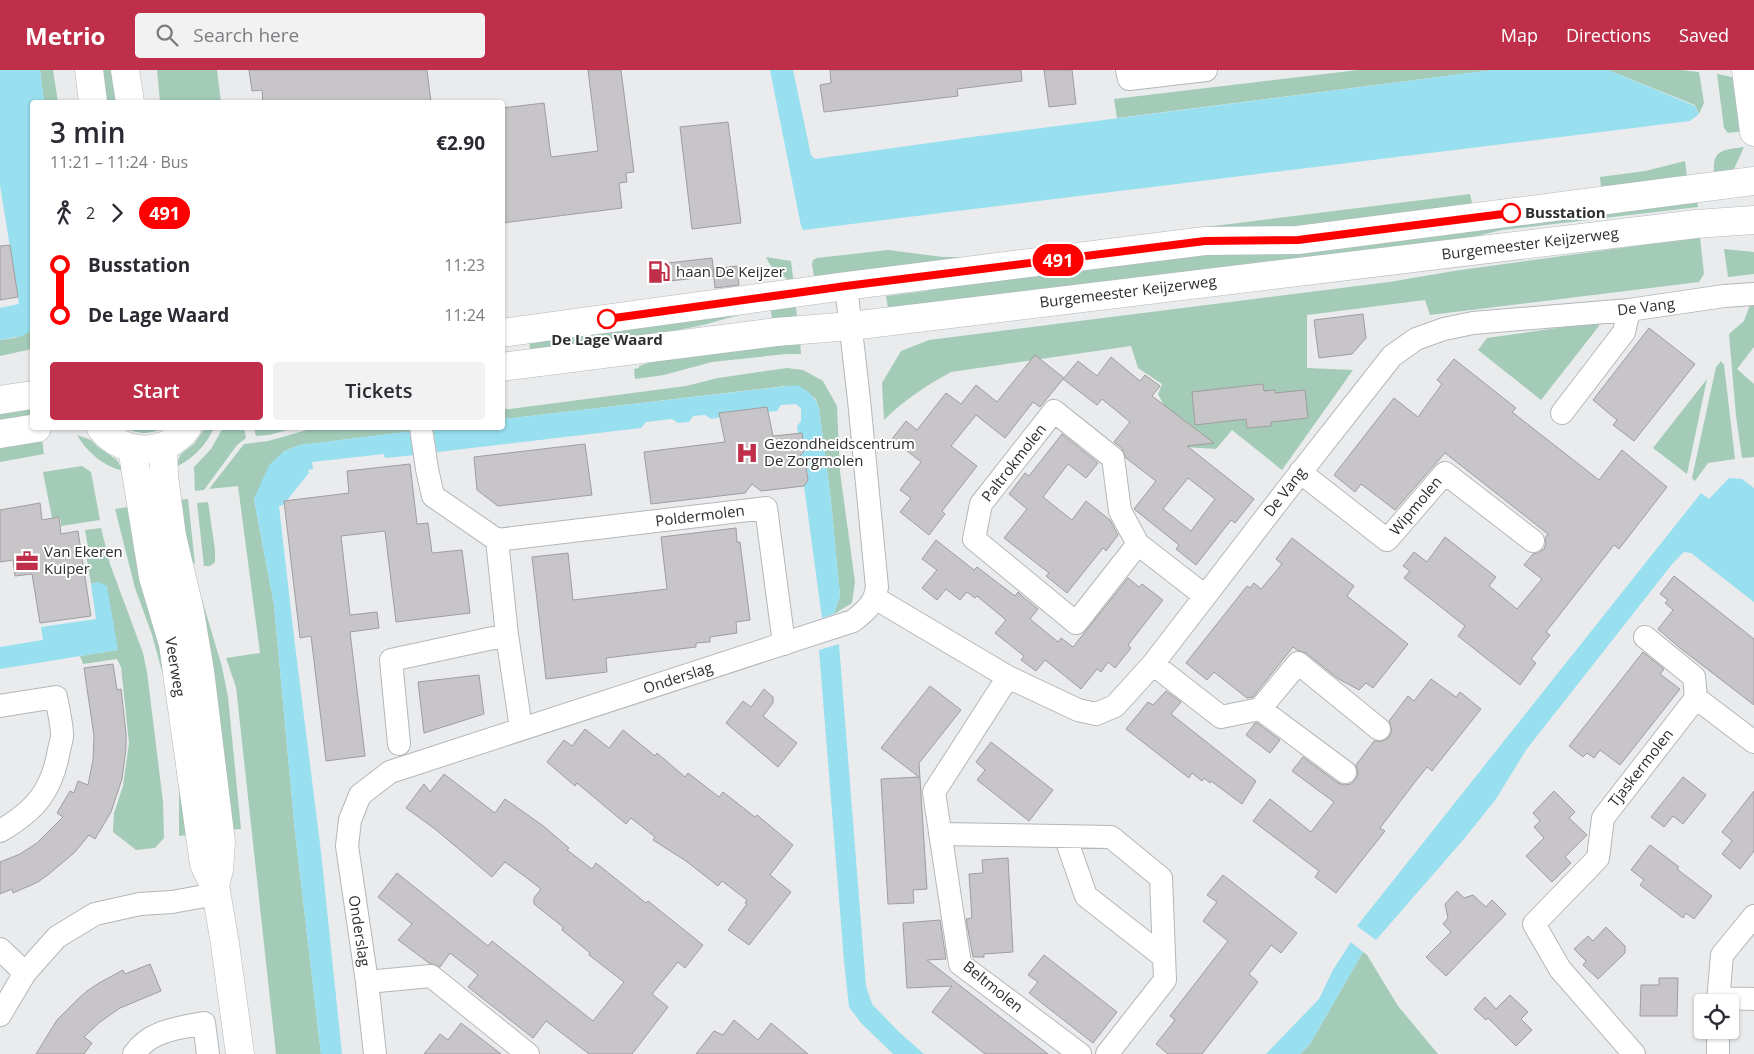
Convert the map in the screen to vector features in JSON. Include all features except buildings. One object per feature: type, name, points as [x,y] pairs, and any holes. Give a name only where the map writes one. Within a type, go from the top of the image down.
[{"type":"main road","points":[[89,70],[93,100]]},
{"type":"main road","points":[[125,70],[130,100]]},
{"type":"main road","points":[[1746,70],[1754,132]]},
{"type":"main road","points":[[505,333],[846,286],[1205,241],[1298,240],[1754,181]]},
{"type":"main road","name":"Burgemeester Keijzerweg","points":[[505,367],[776,332],[852,326],[1696,224],[1754,220]]},
{"type":"main road","points":[[0,400],[30,395]]},
{"type":"main road","points":[[0,434],[30,429]]},
{"type":"main road","points":[[103,430],[110,438],[132,448],[148,450],[163,446],[178,438],[185,430]]},
{"type":"main road","name":"Veerweg","points":[[163,446],[164,476],[172,536],[190,612],[200,671],[221,842],[215,890]]},
{"type":"main road","name":"Veerweg","points":[[132,448],[153,577],[173,644],[204,864],[215,890],[225,944],[240,1054]]},
{"type":"street","points":[[1127,70],[1129,79],[1206,70]]},
{"type":"street","points":[[846,286],[852,326],[876,577],[876,598]]},
{"type":"street","name":"De Vang","points":[[876,598],[1008,677],[1078,710],[1096,714],[1116,706],[1153,664],[1300,472],[1392,356],[1416,339],[1444,329],[1473,323],[1629,310],[1724,296],[1754,294]]},
{"type":"street","points":[[1562,412],[1624,332],[1629,310]]},
{"type":"street","name":"Paltrokmolen","points":[[1138,544],[1076,623],[974,539],[980,504],[1054,411],[1113,458],[1120,511],[1138,544],[1205,596]]},
{"type":"street","points":[[421,430],[433,496],[497,540],[507,635],[521,728]]},
{"type":"street","name":"Wipmolen","points":[[1300,472],[1387,540],[1445,473],[1533,541]]},
{"type":"street","name":"Poldermolen","points":[[497,540],[766,508],[784,644]]},
{"type":"street","name":"Onderslag","points":[[375,1054],[367,982],[346,846],[350,820],[360,795],[390,772],[853,621],[876,598]]},
{"type":"street","points":[[399,744],[391,660],[507,635]]},
{"type":"street","points":[[1645,637],[1694,677],[1696,698],[1754,742]]},
{"type":"street","points":[[1153,664],[1221,717],[1260,709],[1298,663],[1379,729]]},
{"type":"street","name":"Beltmolen","points":[[1008,677],[934,792],[960,964],[1080,1054]]},
{"type":"street","points":[[0,706],[56,697],[62,735],[57,761],[49,786],[33,807],[0,831]]},
{"type":"street","name":"Tjaskermolen","points":[[1634,1054],[1560,969],[1534,924],[1598,858],[1602,818],[1696,698]]},
{"type":"street","points":[[1260,709],[1345,772]]},
{"type":"street","points":[[940,834],[1111,837],[1161,878],[1165,980],[1107,1054]]},
{"type":"street","points":[[1066,836],[1086,896],[1164,957]]},
{"type":"street","points":[[0,1015],[26,973],[57,937],[95,914],[140,904],[172,902],[215,890]]},
{"type":"street","points":[[1719,994],[1722,955],[1754,916]]},
{"type":"street","points":[[0,948],[26,973]]},
{"type":"street","points":[[367,982],[431,976],[528,1054]]},
{"type":"street","points":[[1739,999],[1754,999]]},
{"type":"street","points":[[134,1054],[148,1039],[159,1033],[204,1023],[208,1054]]},
{"type":"street","points":[[1718,1039],[1718,1054]]},
{"type":"green space","points":[[40,70],[53,70],[58,100],[44,100]]},
{"type":"green space","points":[[97,70],[116,70],[124,100],[101,100]]},
{"type":"green space","points":[[157,70],[217,70],[221,100],[160,100]]},
{"type":"green space","points":[[1358,70],[1493,70],[1117,118],[1114,99]]},
{"type":"green space","points":[[1608,70],[1680,70],[1699,72],[1704,103],[1699,114],[1695,105]]},
{"type":"green space","points":[[1717,74],[1737,78],[1744,131],[1728,133],[1724,128]]},
{"type":"green space","points":[[1744,147],[1734,169],[1714,173],[1717,155],[1725,150]]},
{"type":"green space","points":[[1685,161],[1687,176],[1601,187],[1600,177],[1645,171]]},
{"type":"green space","points":[[1470,194],[1472,203],[1426,217],[815,283],[812,264],[813,260],[817,258],[888,250],[943,257],[967,257]]},
{"type":"green space","points":[[1697,199],[1698,207],[1502,230],[1427,248],[889,314],[886,296],[926,291],[954,280]]},
{"type":"green space","points":[[1700,237],[1704,274],[1699,282],[1430,315],[1425,300],[1307,315],[1307,368],[1353,370],[1282,470],[1232,430],[1216,449],[1185,447],[1158,394],[1162,384],[1138,368],[1131,346],[951,372],[899,406],[884,420],[882,383],[901,351],[929,340],[1389,282],[1454,271]]},
{"type":"green space","points":[[1724,249],[1754,252],[1754,274],[1728,277]]},
{"type":"green space","points":[[766,257],[791,261],[794,285],[770,265]]},
{"type":"green space","points":[[795,299],[798,325],[773,328],[770,303]]},
{"type":"green space","points":[[1754,304],[1754,347],[1737,369],[1754,384],[1754,457],[1742,458],[1736,416],[1729,334],[1744,321],[1750,305]]},
{"type":"green space","points":[[750,312],[674,331],[652,343],[531,357],[529,340]]},
{"type":"green space","points":[[1599,322],[1599,326],[1541,400],[1478,350],[1487,338]]},
{"type":"green space","points":[[30,331],[30,349],[0,356],[0,340],[15,338]]},
{"type":"green space","points":[[800,340],[801,354],[712,362],[664,375],[635,379],[634,369],[639,368],[639,366],[677,354]]},
{"type":"green space","points":[[1721,361],[1724,365],[1735,459],[1708,463],[1695,481],[1692,478],[1716,367]]},
{"type":"green space","points":[[787,368],[803,370],[823,381],[837,406],[840,472],[855,582],[852,603],[834,614],[840,596],[831,501],[819,408],[815,398],[785,386],[505,419],[505,409],[686,386],[718,378]]},
{"type":"green space","points":[[1707,379],[1687,474],[1653,448]]},
{"type":"green space","points":[[30,404],[30,422],[0,427],[0,408]]},
{"type":"green space","points":[[130,430],[158,430],[144,433]]},
{"type":"green space","points":[[204,430],[213,430],[199,450],[188,460],[176,467],[180,455],[194,444]]},
{"type":"green space","points":[[222,430],[244,430],[246,438],[237,445],[204,490],[195,491],[194,467],[211,449]]},
{"type":"green space","points":[[254,430],[288,430],[269,435],[256,436]]},
{"type":"green space","points":[[307,430],[413,430],[300,445],[284,451],[254,499],[274,605],[295,832],[321,1054],[276,1054],[236,687],[226,658],[260,653],[238,486],[209,489],[244,444],[268,441]]},
{"type":"green space","points":[[41,432],[44,454],[0,462],[0,446]]},
{"type":"green space","points":[[77,435],[91,440],[117,460],[123,471],[96,458]]},
{"type":"green space","points":[[82,466],[91,472],[100,520],[61,526],[60,517],[52,518],[43,472]]},
{"type":"green space","points":[[188,499],[195,564],[184,558],[173,501]]},
{"type":"green space","points":[[208,502],[215,562],[210,566],[204,566],[197,503]]},
{"type":"green space","points":[[134,506],[194,834],[179,836],[179,790],[166,686],[152,635],[135,588],[115,509]]},
{"type":"green space","points":[[101,528],[110,564],[143,653],[147,672],[163,802],[164,838],[155,848],[136,850],[113,832],[114,813],[123,786],[129,743],[121,667],[117,659],[83,664],[80,656],[118,650],[99,582],[91,584],[85,548],[88,547],[85,530]]},
{"type":"green space","points":[[198,586],[222,667],[228,697],[241,829],[226,830]]},
{"type":"green space","points":[[1363,952],[1367,955],[1398,1006],[1438,1054],[1300,1054],[1310,1044]]},
{"type":"water","points":[[0,70],[40,70],[44,100],[30,100],[30,331],[22,336],[0,340],[0,308],[19,304],[0,185]]},
{"type":"water","points":[[770,70],[793,70],[811,155],[815,159],[1493,70],[1608,70],[1695,106],[1699,114],[1690,121],[803,230]]},
{"type":"water","points":[[797,385],[805,389],[811,394],[819,408],[831,501],[840,596],[834,614],[822,618],[804,486],[808,481],[807,468],[802,462],[801,456],[804,451],[803,437],[798,433],[797,426],[801,421],[801,408],[796,404],[781,405],[777,411],[766,412],[767,407],[719,413],[721,417],[711,419],[705,415],[693,416],[689,422],[678,423],[672,419],[646,422],[641,428],[437,452],[433,430],[505,430],[505,419]]},
{"type":"water","points":[[413,431],[416,455],[385,458],[384,454],[312,462],[313,469],[308,470],[309,473],[283,505],[279,506],[321,852],[342,1054],[321,1054],[295,832],[274,605],[254,499],[269,465],[284,451],[300,445]]},
{"type":"water","points":[[1729,478],[1742,479],[1754,488],[1754,602],[1691,553],[1684,552],[1673,563],[1526,750],[1496,799],[1464,839],[1376,940],[1357,926],[1701,493],[1709,499]]},
{"type":"water","points":[[99,582],[107,586],[118,650],[0,669],[0,647],[43,640],[41,627],[96,619],[91,584]]},
{"type":"water","points":[[839,644],[866,986],[872,1004],[924,1054],[893,1054],[861,1023],[849,1007],[819,650]]},
{"type":"water","points":[[1351,942],[1363,952],[1310,1044],[1300,1054],[1266,1054],[1319,999],[1333,970]]},
{"type":"bus line","name":"491","points":[[607,319],[846,286],[1205,241],[1298,240],[1511,213]]},
{"type":"place","name":"Busstation","points":[[1511,213]]},
{"type":"place","name":"haan De Keijzer","points":[[659,272]]},
{"type":"place","name":"De Lage Waard","points":[[607,319]]},
{"type":"place","name":"Gezondheidscentrum De Zorgmolen","points":[[747,453]]},
{"type":"place","name":"Van Ekeren Kuiper","points":[[27,561]]}]
